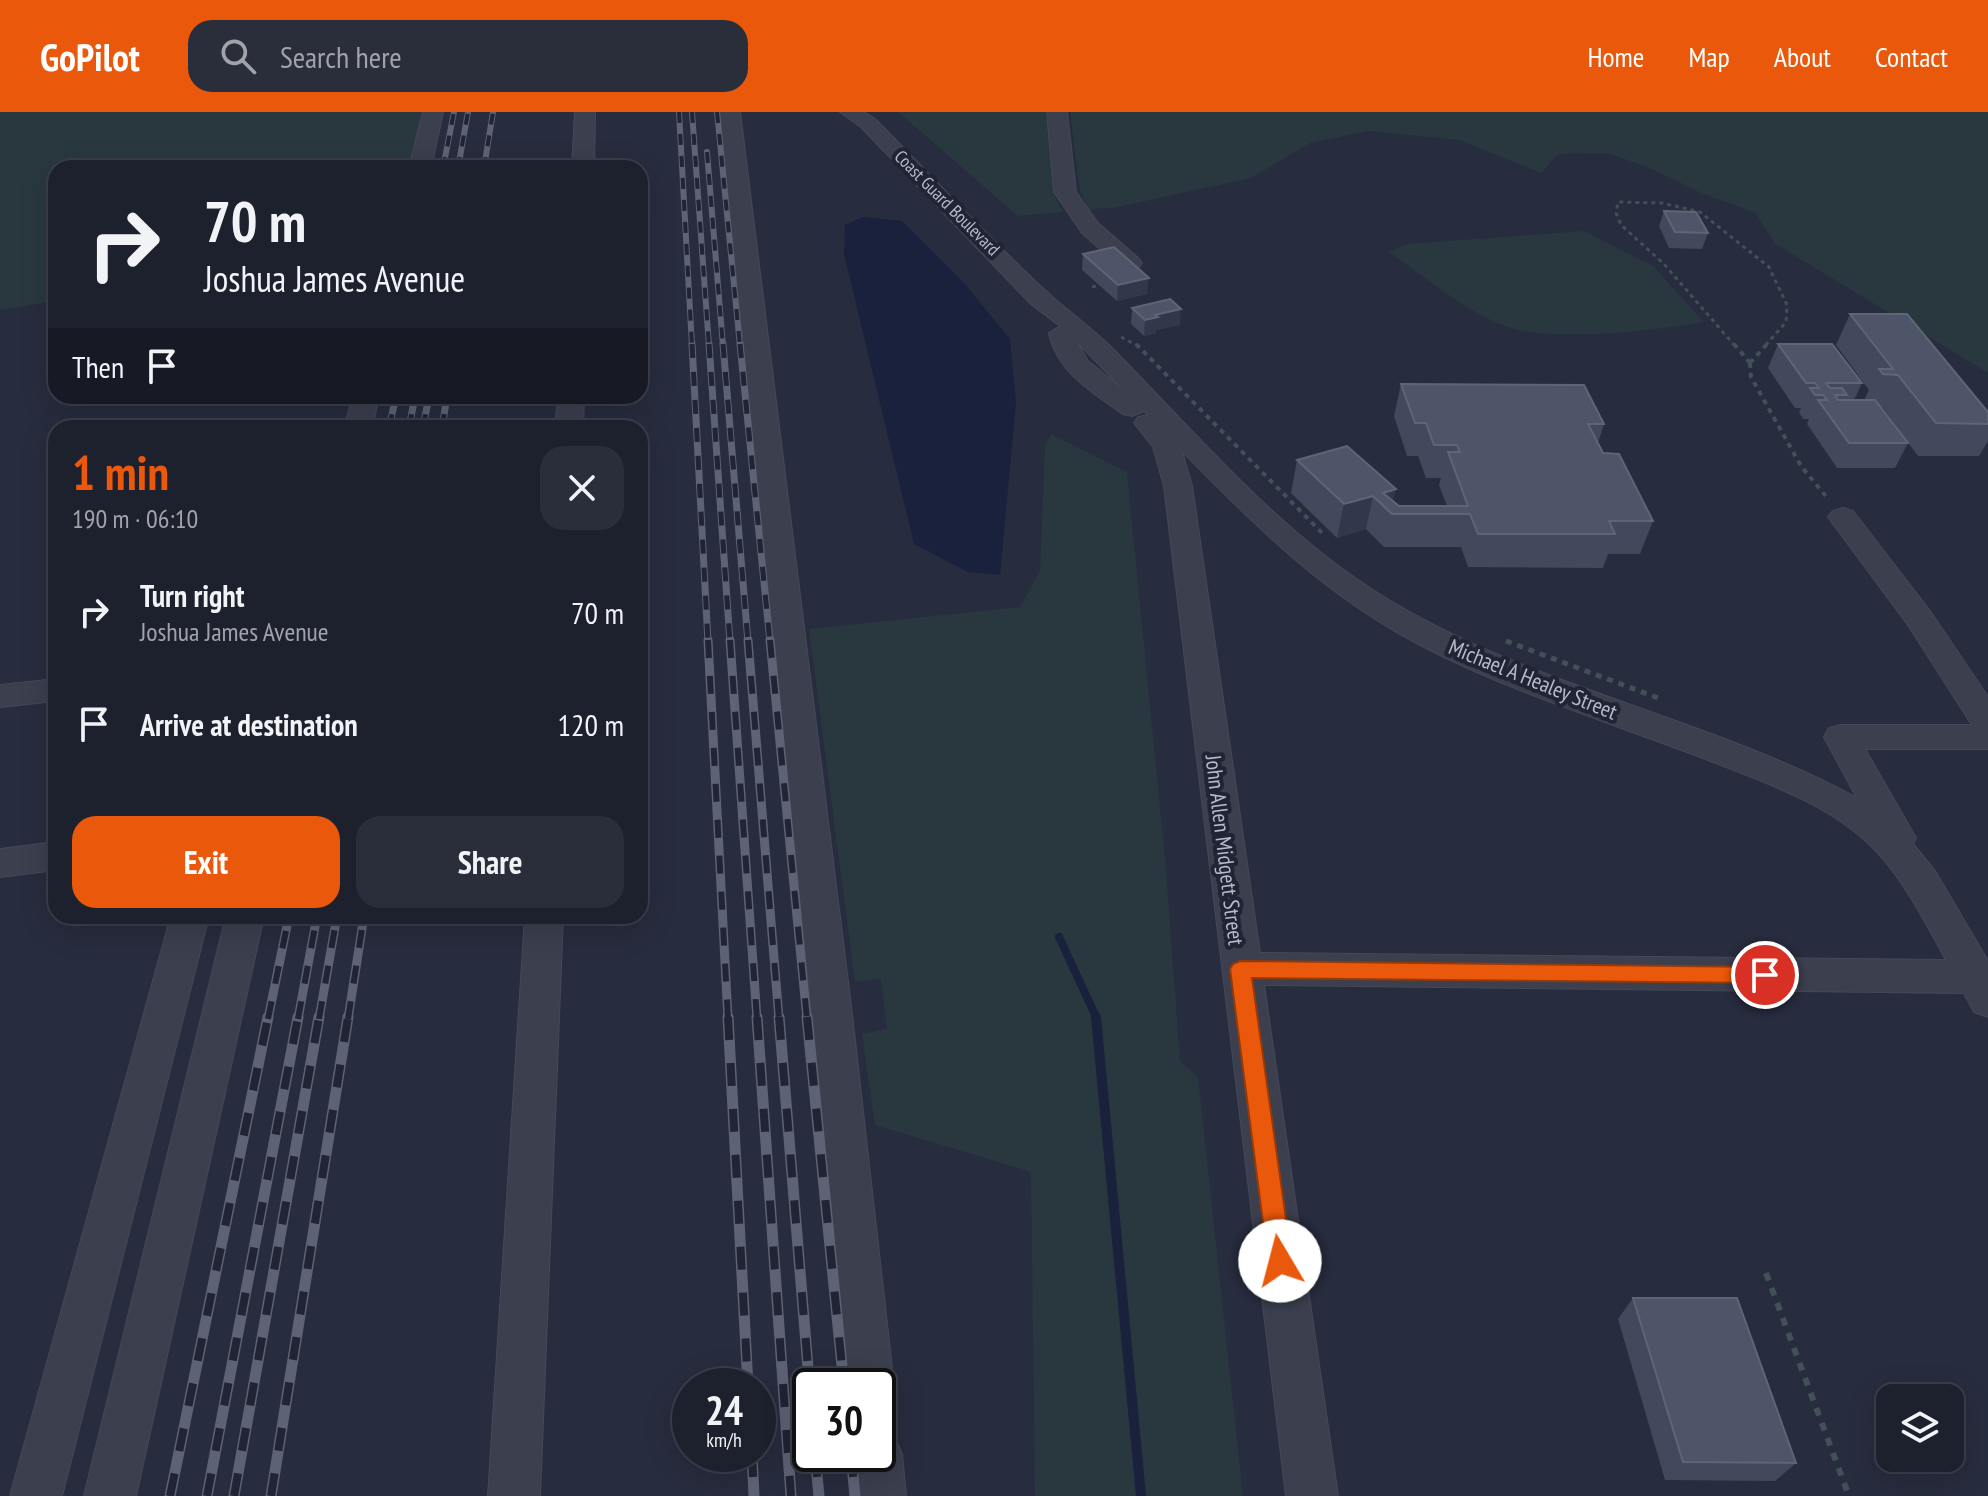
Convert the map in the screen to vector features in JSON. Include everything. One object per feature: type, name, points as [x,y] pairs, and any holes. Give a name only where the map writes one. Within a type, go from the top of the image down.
[{"type":"street","points":[[422,160],[433,112]]},
{"type":"street","points":[[583,160],[585,112]]},
{"type":"street","points":[[730,112],[830,998],[867,1368]]},
{"type":"street","name":"Coast Guard Boulevard","points":[[850,112],[868,123],[1070,331]]},
{"type":"street","points":[[1057,112],[1065,192],[1090,228],[1130,263]]},
{"type":"street","name":"John Allen Midgett Street","points":[[1070,331],[1065,351],[1096,383],[1132,408],[1167,446],[1175,466],[1312,1496]]},
{"type":"street","name":"Michael A Healey Street","points":[[1070,331],[1287,540],[1339,582],[1438,641],[1518,675],[1780,774],[1825,796],[1870,824],[1889,841],[1922,881],[1984,985]]},
{"type":"street","points":[[1179,497],[1211,498],[1238,492]]},
{"type":"street","points":[[1843,517],[1919,618],[1988,723]]},
{"type":"street","points":[[0,696],[48,691]]},
{"type":"street","points":[[1780,774],[1828,755],[1841,737]]},
{"type":"street","points":[[1841,737],[1988,737]]},
{"type":"street","points":[[1841,737],[1922,881]]},
{"type":"street","points":[[0,863],[48,857]]},
{"type":"street","points":[[36,1496],[188,924]]},
{"type":"street","points":[[110,1496],[243,924]]},
{"type":"street","points":[[514,1496],[544,924]]},
{"type":"street","points":[[1240,969],[1984,985]]},
{"type":"street","points":[[878,1472],[880,1496]]},
{"type":"path","points":[[1750,363],[1786,322],[1787,305],[1769,267],[1700,212],[1662,203],[1618,202],[1616,213],[1621,225],[1664,264],[1750,363],[1751,377],[1765,406],[1801,466],[1843,517]]},
{"type":"path","points":[[1092,287],[1100,285]]},
{"type":"path","points":[[1115,335],[1136,344],[1335,546]]},
{"type":"path","points":[[1498,638],[1669,702]]},
{"type":"path","points":[[1766,1273],[1849,1496]]},
{"type":"shaded area","points":[[0,112],[424,112],[412,160],[48,160],[48,302],[0,310]]},
{"type":"shaded area","points":[[898,112],[1046,112],[1053,193],[1063,212],[1018,216]]},
{"type":"shaded area","points":[[1070,112],[1988,112],[1988,373],[1774,243],[1756,213],[1608,153],[1558,154],[1541,173],[1459,140],[1368,131],[1310,143],[1251,178],[1113,208],[1089,209],[1080,191]]},
{"type":"shaded area","points":[[1584,231],[1653,266],[1704,322],[1602,334],[1521,330],[1502,325],[1472,310],[1389,252],[1407,244]]},
{"type":"shaded area","points":[[1051,434],[1127,472],[1166,869],[1180,1061],[1198,1077],[1243,1496],[1035,1496],[1031,1172],[875,1125],[862,1034],[887,1029],[881,979],[855,982],[809,629],[1020,607],[1040,570],[1045,446]]},
{"type":"water","points":[[863,217],[902,221],[964,283],[1010,339],[1016,402],[1000,575],[968,572],[914,544],[844,254],[845,225]]},
{"type":"building","points":[[1664,211],[1696,212],[1708,233],[1675,232]]},
{"type":"building","points":[[1114,247],[1149,278],[1118,285],[1083,254]]},
{"type":"building","points":[[1170,299],[1181,309],[1145,320],[1132,308]]},
{"type":"building","points":[[1850,314],[1907,314],[1988,412],[1988,424],[1936,423],[1898,375],[1883,374],[1879,369],[1893,369]]},
{"type":"building","points":[[1778,344],[1832,344],[1862,383],[1826,383],[1830,388],[1842,388],[1847,395],[1835,395],[1838,400],[1875,400],[1908,443],[1849,443],[1818,400],[1827,400],[1823,395],[1815,395],[1810,388],[1819,388],[1815,383],[1806,383]]},
{"type":"building","points":[[1401,384],[1584,385],[1604,424],[1588,424],[1603,453],[1619,454],[1653,521],[1609,521],[1615,534],[1478,534],[1470,514],[1392,514],[1373,496],[1344,504],[1297,460],[1347,446],[1396,489],[1383,493],[1399,506],[1468,506],[1448,452],[1460,452],[1457,445],[1434,445],[1426,423],[1415,423]]},
{"type":"building","points":[[1633,1298],[1737,1298],[1796,1463],[1683,1462]]},
{"type":"waterway","points":[[1059,937],[1097,1019]]},
{"type":"waterway","points":[[1096,1017],[1141,1496]]},
{"type":"railway","points":[[445,160],[454,112]]},
{"type":"railway","points":[[459,160],[468,112]]},
{"type":"railway","points":[[485,160],[493,112]]},
{"type":"railway","points":[[679,112],[692,346]]},
{"type":"railway","points":[[692,112],[709,346]]},
{"type":"railway","points":[[717,112],[740,346]]},
{"type":"railway","points":[[707,152],[723,346]]},
{"type":"railway","points":[[692,344],[708,642]]},
{"type":"railway","points":[[709,344],[730,642]]},
{"type":"railway","points":[[723,344],[748,642]]},
{"type":"railway","points":[[740,344],[770,642]]},
{"type":"railway","points":[[391,420],[394,404]]},
{"type":"railway","points":[[410,420],[414,404]]},
{"type":"railway","points":[[424,420],[428,404]]},
{"type":"railway","points":[[443,420],[446,404]]},
{"type":"railway","points":[[708,640],[728,1019]]},
{"type":"railway","points":[[730,640],[757,1019]]},
{"type":"railway","points":[[748,640],[779,1019]]},
{"type":"railway","points":[[770,640],[807,1019]]},
{"type":"railway","points":[[268,1019],[287,924]]},
{"type":"railway","points":[[298,1019],[316,924]]},
{"type":"railway","points":[[319,1019],[336,924]]},
{"type":"railway","points":[[348,1019],[363,924]]},
{"type":"railway","points":[[170,1496],[268,1017]]},
{"type":"railway","points":[[207,1496],[298,1017]]},
{"type":"railway","points":[[234,1496],[319,1017]]},
{"type":"railway","points":[[271,1496],[348,1017]]},
{"type":"railway","points":[[728,1017],[747,1368]]},
{"type":"railway","points":[[757,1017],[791,1496]]},
{"type":"railway","points":[[779,1017],[808,1368]]},
{"type":"railway","points":[[807,1017],[842,1368]]},
{"type":"railway","points":[[753,1472],[754,1496]]},
{"type":"railway","points":[[817,1472],[819,1496]]},
{"type":"railway","points":[[853,1472],[855,1496]]},
{"type":"route","points":[[1280,1261],[1240,969],[1765,975]]}]
